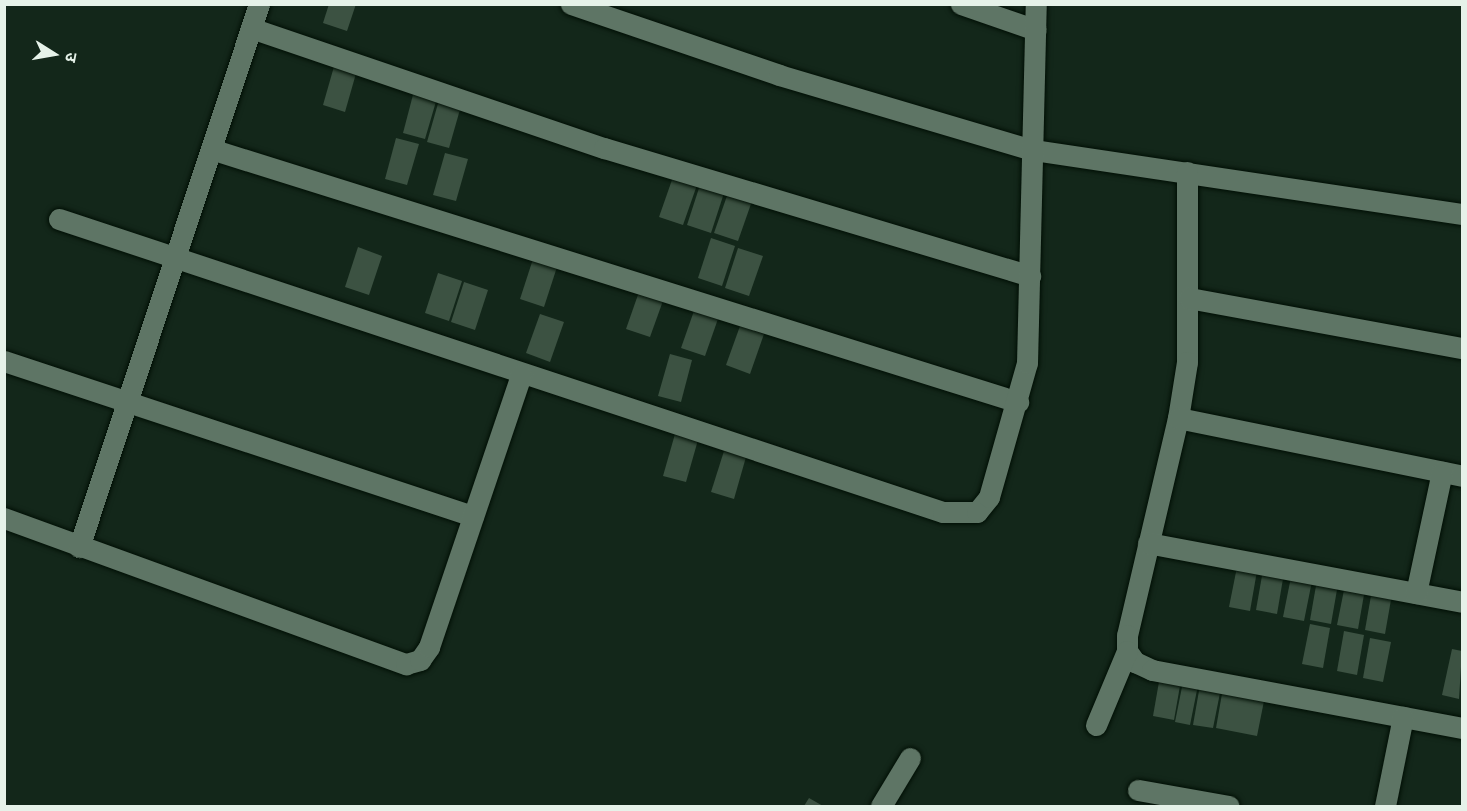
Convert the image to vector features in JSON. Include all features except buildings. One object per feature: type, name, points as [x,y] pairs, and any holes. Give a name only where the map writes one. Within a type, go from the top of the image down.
[{"type":"street","points":[[79,547],[259,4]]},
{"type":"street","points":[[571,4],[779,75],[1033,150],[1462,214]]},
{"type":"street","points":[[961,4],[1036,30]]},
{"type":"street","points":[[59,219],[521,375],[943,512],[962,514],[977,512],[989,497],[1018,402],[1027,363],[1036,4]]},
{"type":"street","points":[[251,28],[603,148],[1030,276]]},
{"type":"street","points":[[211,149],[1018,402]]},
{"type":"street","points":[[1096,725],[1127,651],[1178,418],[1187,362],[1189,298],[1187,172]]},
{"type":"street","points":[[1189,298],[1462,348]]},
{"type":"street","points":[[4,361],[473,516]]},
{"type":"street","points":[[4,518],[406,664],[420,660],[429,646],[521,375]]},
{"type":"street","points":[[1178,418],[1452,474],[1416,593]]},
{"type":"street","points":[[1149,543],[1462,602]]},
{"type":"street","points":[[1127,651],[1135,662],[1152,670],[1462,728]]},
{"type":"street","points":[[1385,807],[1403,717]]},
{"type":"street","points":[[880,807],[910,758]]},
{"type":"street","points":[[1138,790],[1229,807]]}]
